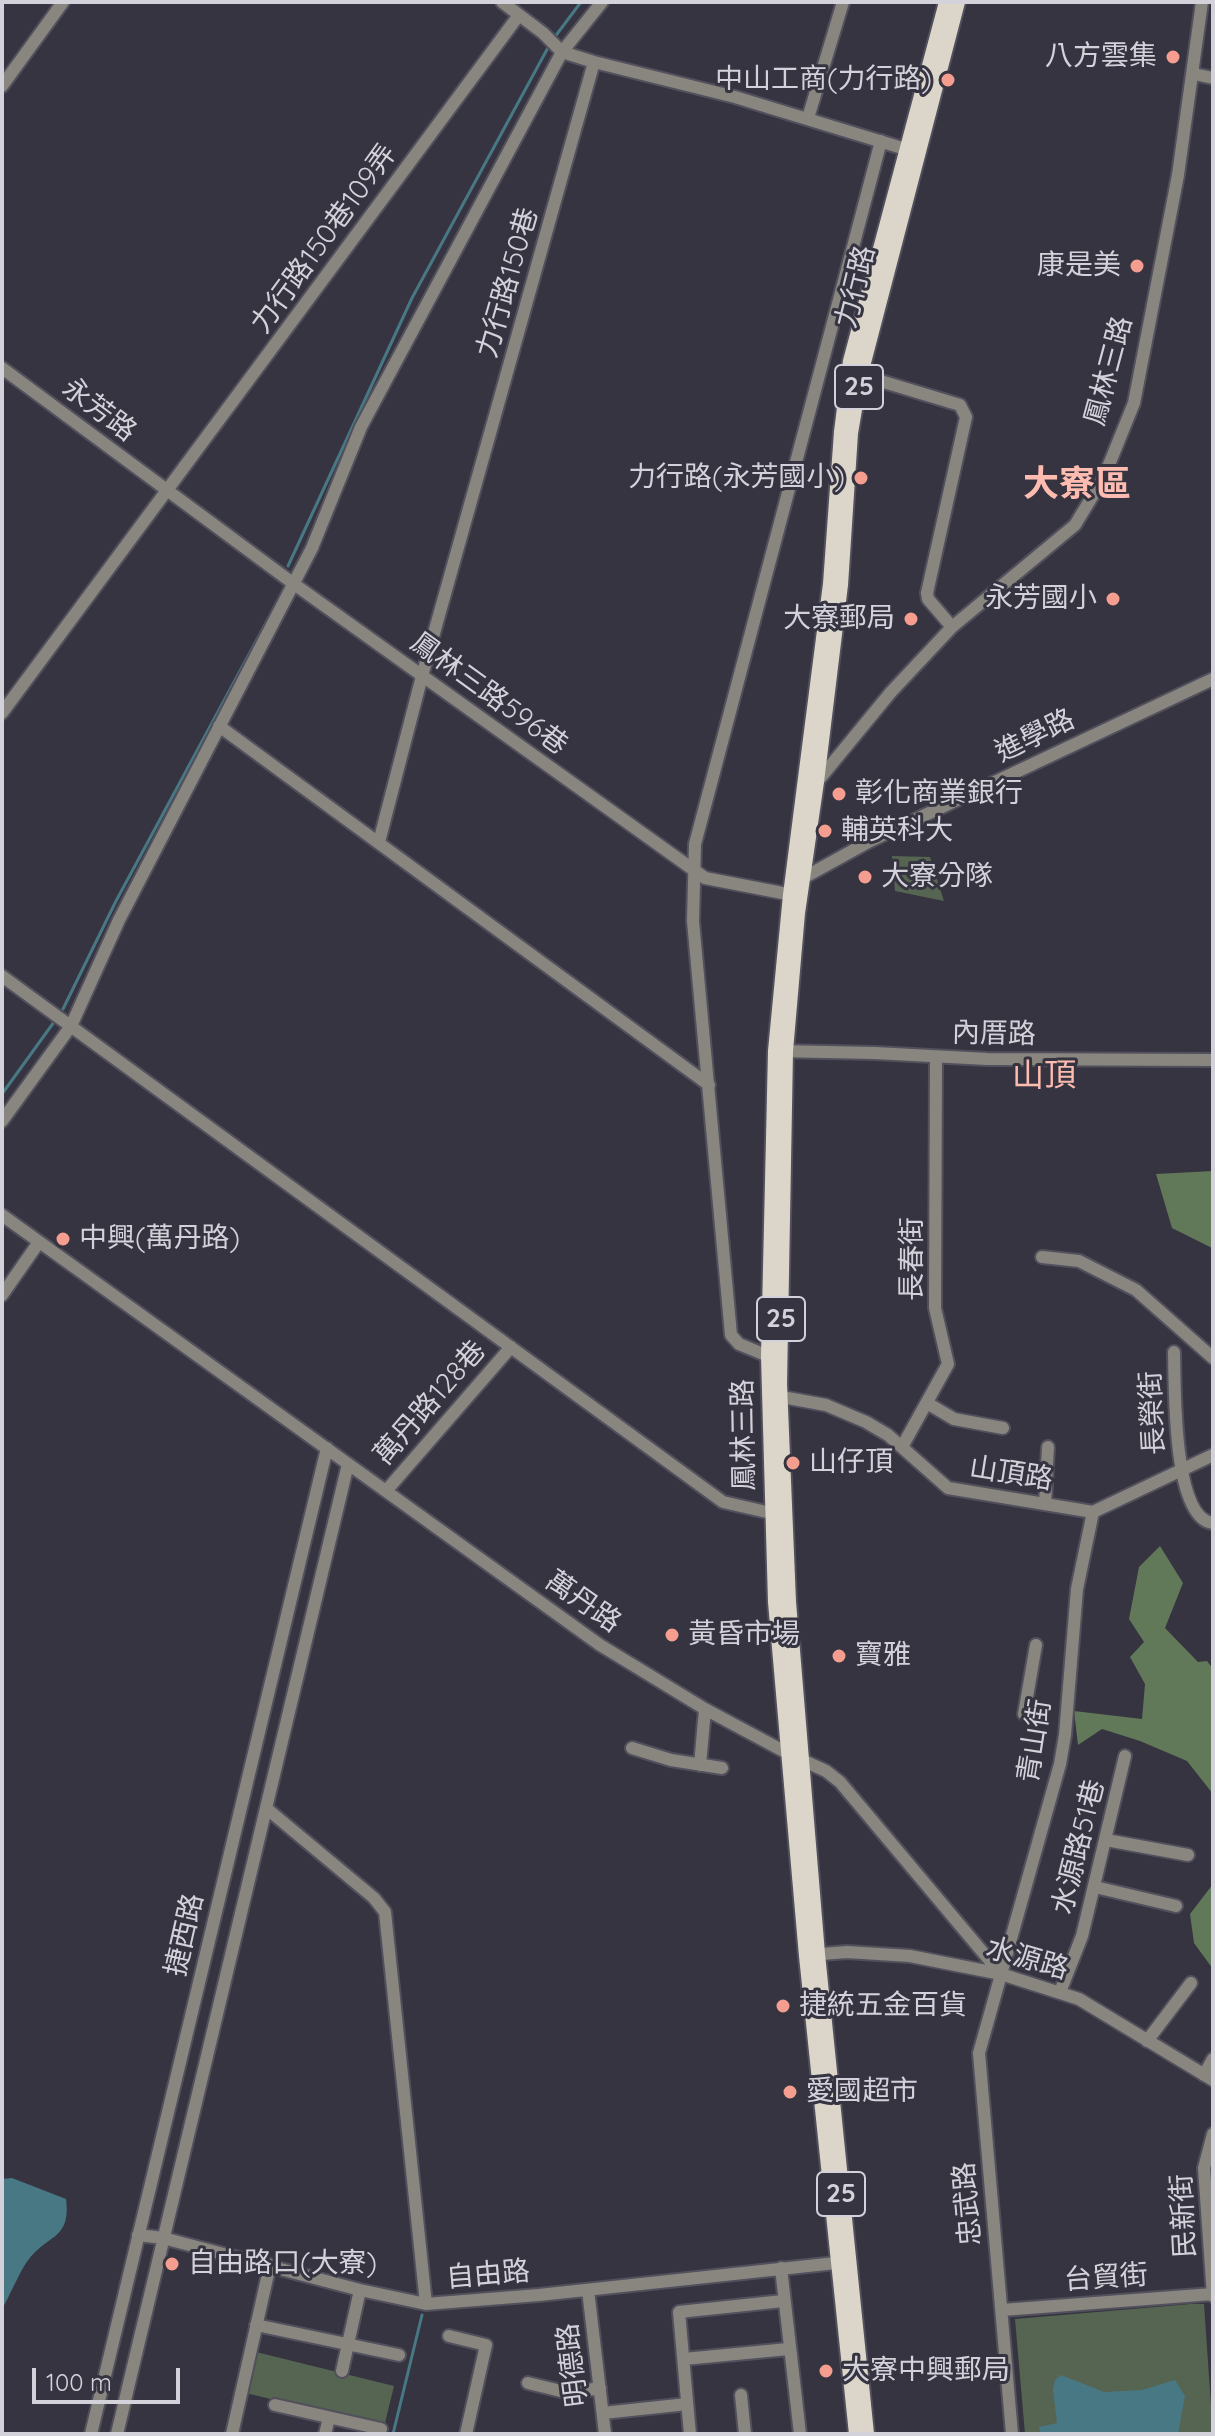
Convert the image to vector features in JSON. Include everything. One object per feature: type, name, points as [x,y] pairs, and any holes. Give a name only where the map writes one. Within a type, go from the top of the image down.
[{"type":"main road","name":"力行路","points":[[913,152],[946,2]]},
{"type":"main road","name":"力行路","points":[[812,781],[841,585],[855,373],[913,152],[958,2]]},
{"type":"main road","name":"鳳林三路","points":[[812,781],[798,877],[780,1051],[768,1356],[774,1395],[789,1602],[796,1757],[812,1955]]},
{"type":"main road","name":"鳳林三路","points":[[780,1051],[771,1513],[775,1602],[796,1757]]},
{"type":"main road","name":"25","points":[[812,1955],[856,2434]]},
{"type":"main road","name":"25","points":[[842,2262],[867,2434]]},
{"type":"street","points":[[2,86],[63,2]]},
{"type":"street","points":[[502,2],[543,33],[562,52],[808,118],[913,152]]},
{"type":"street","points":[[2,1121],[71,1026],[119,920],[312,548],[361,427],[562,52],[602,2]]},
{"type":"street","points":[[808,118],[843,2]]},
{"type":"street","name":"鳳林三路","points":[[812,781],[952,627],[1075,525],[1104,477],[1134,403],[1178,175],[1202,2]]},
{"type":"street","name":"力行路150巷109弄","points":[[2,713],[519,15]]},
{"type":"street","name":"力行路150巷","points":[[379,842],[422,676],[594,62]]},
{"type":"street","points":[[1194,74],[1213,78]]},
{"type":"street","points":[[768,1356],[739,1344],[731,1335],[693,921],[695,844],[881,141]]},
{"type":"street","name":"永芳路","points":[[2,368],[168,491]]},
{"type":"street","points":[[855,373],[960,405],[964,409],[966,417],[927,593],[928,599],[952,627]]},
{"type":"street","name":"鳳林三路596巷","points":[[168,491],[705,878],[796,896]]},
{"type":"street","name":"進學路","points":[[798,877],[1213,679]]},
{"type":"street","points":[[219,726],[709,1085]]},
{"type":"street","points":[[2,976],[723,1502],[771,1513]]},
{"type":"street","name":"內厝路","points":[[780,1051],[1104,1061],[1213,1060]]},
{"type":"street","name":"長春街","points":[[902,1447],[948,1364],[935,1308],[936,1057]]},
{"type":"street","points":[[2,1215],[327,1448]]},
{"type":"street","points":[[2,1295],[39,1242]]},
{"type":"street","points":[[1042,1257],[1079,1261],[1136,1290],[1208,1346],[1213,1358]]},
{"type":"street","name":"萬丹路128巷","points":[[386,1491],[511,1347]]},
{"type":"street","name":"長榮街","points":[[1174,1352],[1181,1471],[1198,1515],[1204,1521],[1213,1523]]},
{"type":"street","name":"山頂路","points":[[774,1395],[826,1405],[877,1428],[948,1488],[1093,1512]]},
{"type":"street","points":[[927,1403],[954,1419],[1003,1428]]},
{"type":"street","points":[[1045,1504],[1048,1447]]},
{"type":"street","name":"萬丹路","points":[[327,1448],[600,1645],[705,1709],[826,1771],[840,1782],[1001,1974]]},
{"type":"street","name":"捷西路","points":[[91,2434],[327,1448]]},
{"type":"street","points":[[1093,1512],[1213,1455]]},
{"type":"street","name":"捷西路","points":[[117,2434],[348,1464]]},
{"type":"street","name":"青山街","points":[[1001,1974],[1060,1764],[1077,1589],[1093,1512]]},
{"type":"street","points":[[1024,1714],[1036,1645]]},
{"type":"street","points":[[700,1765],[705,1709]]},
{"type":"street","points":[[632,1748],[671,1760],[722,1768]]},
{"type":"street","name":"水源路51巷","points":[[1060,1992],[1082,1936],[1125,1756]]},
{"type":"street","points":[[266,1808],[374,1898],[385,1912],[426,2304]]},
{"type":"street","points":[[1106,1840],[1188,1855]]},
{"type":"street","points":[[1095,1887],[1176,1906]]},
{"type":"street","name":"水源路","points":[[812,1955],[847,1952],[910,1956],[1001,1974],[1060,1992],[1079,1999],[1209,2077]]},
{"type":"street","name":"忠武路","points":[[1001,1974],[979,2053],[1012,2434]]},
{"type":"street","points":[[1147,2041],[1191,1983]]},
{"type":"street","points":[[1209,2077],[1213,2059]]},
{"type":"street","name":"民新街","points":[[1213,2134],[1204,2168],[1213,2295]]},
{"type":"street","name":"自由路","points":[[138,2235],[163,2238],[360,2290],[426,2304],[842,2262]]},
{"type":"street","points":[[232,2434],[270,2265]]},
{"type":"street","points":[[781,2268],[800,2434]]},
{"type":"street","points":[[342,2371],[360,2290]]},
{"type":"street","name":"明德路","points":[[588,2290],[605,2434]]},
{"type":"street","name":"台貿街","points":[[1002,2310],[1213,2295]]},
{"type":"street","points":[[690,2434],[679,2312],[783,2301]]},
{"type":"street","points":[[256,2325],[399,2355]]},
{"type":"street","points":[[449,2336],[486,2345],[466,2434]]},
{"type":"street","points":[[684,2359],[788,2349]]},
{"type":"street","points":[[528,2383],[569,2393],[600,2388]]},
{"type":"street","points":[[741,2395],[745,2434]]},
{"type":"street","points":[[603,2413],[687,2404]]},
{"type":"street","points":[[275,2405],[381,2429]]},
{"type":"street","points":[[325,2434],[329,2418]]},
{"type":"green space","points":[[892,856],[930,857],[944,901],[895,891]]},
{"type":"green space","points":[[1213,1171],[1212,1248],[1172,1228],[1156,1174]]},
{"type":"green space","points":[[1160,1546],[1183,1583],[1165,1628],[1198,1662],[1207,1661],[1213,1669],[1213,1794],[1187,1761],[1140,1741],[1102,1729],[1078,1745],[1074,1711],[1142,1719],[1145,1684],[1130,1657],[1144,1642],[1129,1619],[1139,1567]]},
{"type":"green space","points":[[1213,1884],[1213,1969],[1194,1943],[1190,1914]]},
{"type":"green space","points":[[1204,2304],[1213,2434],[1025,2434],[1015,2319]]},
{"type":"green space","points":[[256,2352],[394,2386],[384,2427],[246,2393]]},
{"type":"water","points":[[12,2178],[66,2199],[67,2212],[62,2229],[26,2264],[2,2309],[2,2179]]},
{"type":"water","points":[[1061,2375],[1104,2392],[1142,2390],[1175,2380],[1185,2396],[1178,2434],[1040,2434],[1039,2427],[1057,2423],[1053,2390],[1055,2380]]},
{"type":"waterway","points":[[554,38],[581,2]]},
{"type":"waterway","points":[[288,566],[412,298],[550,44]]},
{"type":"waterway","points":[[63,1009],[116,901],[282,593]]},
{"type":"waterway","points":[[2,1094],[54,1022]]},
{"type":"waterway","points":[[393,2434],[422,2315]]},
{"type":"place","name":"八方雲集","points":[[1173,57]]},
{"type":"place","name":"中山工商(力行路)","points":[[948,80]]},
{"type":"place","name":"康是美","points":[[1137,266]]},
{"type":"place","name":"力行路(永芳國小)","points":[[861,478]]},
{"type":"place","name":"永芳國小","points":[[1113,599]]},
{"type":"place","name":"大寮郵局","points":[[911,619]]},
{"type":"place","name":"彰化商業銀行","points":[[839,794]]},
{"type":"place","name":"輔英科大","points":[[825,831]]},
{"type":"place","name":"大寮分隊","points":[[865,877]]},
{"type":"place","name":"中興(萬丹路)","points":[[63,1239]]},
{"type":"place","name":"山仔頂","points":[[793,1463]]},
{"type":"place","name":"黃昏市場","points":[[672,1635]]},
{"type":"place","name":"寶雅","points":[[839,1656]]},
{"type":"place","name":"捷統五金百貨","points":[[783,2006]]},
{"type":"place","name":"愛國超市","points":[[790,2092]]},
{"type":"place","name":"自由路口(大寮)","points":[[172,2264]]},
{"type":"place","name":"大寮中興郵局","points":[[826,2371]]},
{"type":"district","name":"大寮區","points":[[1077,485]]},
{"type":"district","name":"山頂","points":[[1044,1076]]}]
